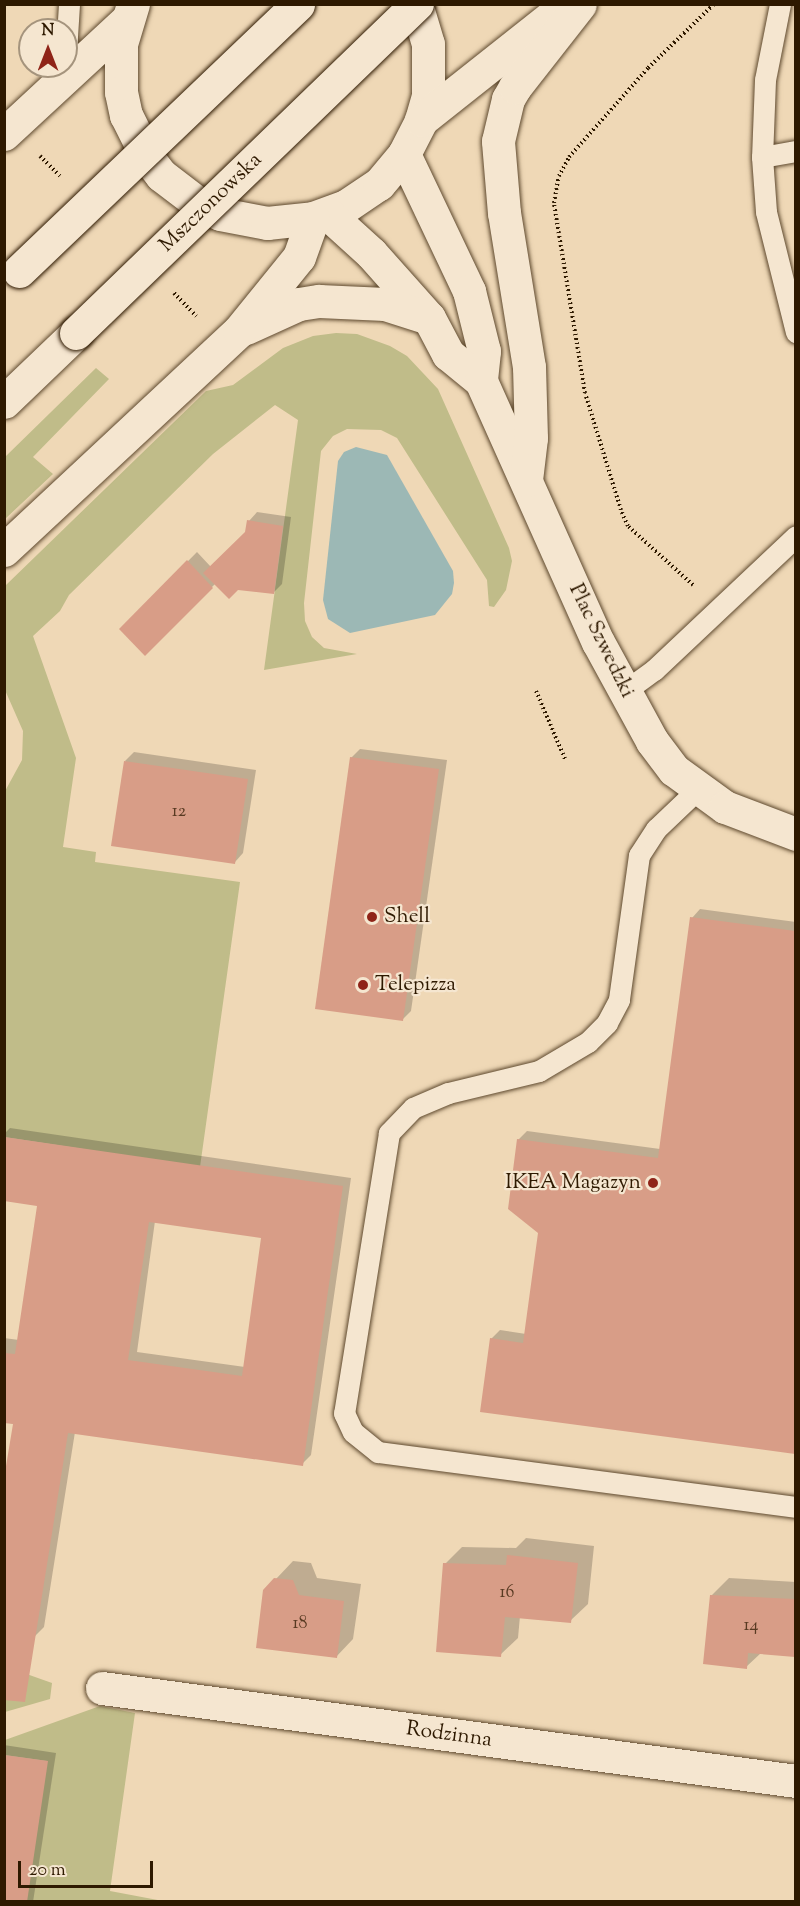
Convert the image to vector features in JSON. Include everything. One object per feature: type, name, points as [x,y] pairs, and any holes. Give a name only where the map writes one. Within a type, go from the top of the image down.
[{"type":"main road","points":[[12,278],[298,4]]},
{"type":"main road","points":[[129,13],[119,68],[126,114],[147,157],[161,175],[199,204],[220,214],[267,223],[321,216],[379,184],[404,154],[421,120],[430,69],[428,44],[417,4]]},
{"type":"main road","name":"Mszczonowska","points":[[4,402],[417,4]]},
{"type":"main road","points":[[421,120],[566,4]]},
{"type":"main road","points":[[526,480],[531,438],[529,367],[504,213],[498,141],[508,99],[514,87],[580,4]]},
{"type":"main road","points":[[78,59],[129,13]]},
{"type":"main road","points":[[4,134],[57,78]]},
{"type":"main road","points":[[404,154],[469,291],[484,351],[481,381]]},
{"type":"main road","points":[[321,216],[371,253],[429,318],[448,354],[481,381]]},
{"type":"main road","points":[[4,550],[239,331],[299,257],[321,216]]},
{"type":"main road","points":[[239,331],[267,316],[319,300],[385,304],[429,318]]},
{"type":"main road","name":"Plac Szwedzki","points":[[481,381],[598,642],[652,741],[674,770],[725,807],[795,834]]},
{"type":"main road","name":"Rodzinna","points":[[102,1688],[795,1781]]},
{"type":"lane","points":[[780,4],[765,80],[762,158],[766,212],[795,332]]},
{"type":"lane","points":[[762,158],[795,152]]},
{"type":"lane","points":[[625,691],[654,669],[795,536]]},
{"type":"lane","points":[[698,789],[656,829],[639,855],[619,1000],[607,1023],[588,1042],[539,1071],[448,1094],[412,1108],[389,1133],[344,1413],[353,1432],[378,1452],[795,1507]]},
{"type":"path","points":[[698,590],[669,559],[628,526],[621,510],[585,393],[554,203],[559,176],[569,158],[648,68],[714,4]]},
{"type":"path","points":[[536,691],[565,759]]},
{"type":"shaded area","points":[[336,333],[357,334],[390,346],[407,356],[438,389],[509,548],[512,561],[506,590],[494,607],[489,606],[487,580],[397,438],[381,430],[347,429],[333,436],[321,451],[304,603],[305,621],[312,637],[324,648],[357,654],[264,670],[298,420],[275,405],[213,454],[69,595],[60,611],[33,636],[76,758],[63,847],[96,852],[95,862],[240,882],[200,1167],[5,1137],[4,793],[22,760],[23,731],[5,690],[5,586],[206,391],[233,385],[283,348],[313,336]]},
{"type":"shaded area","points":[[96,368],[109,379],[33,457],[53,474],[5,519],[5,457]]},
{"type":"shaded area","points":[[4,1666],[52,1683],[50,1699],[5,1712]]},
{"type":"shaded area","points":[[100,1706],[135,1713],[110,1891],[163,1901],[5,1901],[47,1761],[5,1755],[5,1740]]},
{"type":"water","points":[[356,447],[387,455],[453,571],[454,583],[452,594],[435,615],[350,633],[328,619],[323,600],[338,461],[344,452]]},
{"type":"building","points":[[247,520],[283,526],[274,594],[238,590],[229,599],[203,573],[245,532]]},
{"type":"building","points":[[187,560],[213,588],[145,656],[119,629]]},
{"type":"building","points":[[350,757],[439,769],[403,1021],[315,1009]]},
{"type":"building","points":[[124,761],[248,779],[235,864],[111,846]]},
{"type":"building","name":"IKEA Magazyn","points":[[690,917],[795,931],[795,1454],[480,1412],[490,1338],[523,1343],[538,1233],[508,1209],[517,1139],[658,1158]]},
{"type":"building","points":[[4,1137],[343,1186],[303,1466],[68,1433],[25,1702],[4,1700],[4,1478],[13,1424],[4,1423],[4,1353],[15,1354],[37,1206],[4,1201]],"holes":[[[149,1222],[261,1238],[242,1376],[128,1360]]]},
{"type":"building","points":[[507,1555],[578,1563],[571,1623],[505,1617],[501,1657],[436,1652],[443,1563],[506,1565]]},
{"type":"building","points":[[274,1578],[293,1580],[299,1595],[344,1601],[337,1658],[256,1648],[263,1590]]},
{"type":"building","points":[[710,1595],[795,1599],[795,1657],[748,1653],[747,1669],[703,1664]]},
{"type":"building","points":[[4,1755],[48,1761],[27,1902],[4,1902]]},
{"type":"place","name":"Shell","points":[[372,917]]},
{"type":"place","name":"Telepizza","points":[[363,985]]},
{"type":"place","name":"IKEA Magazyn","points":[[653,1183]]}]
